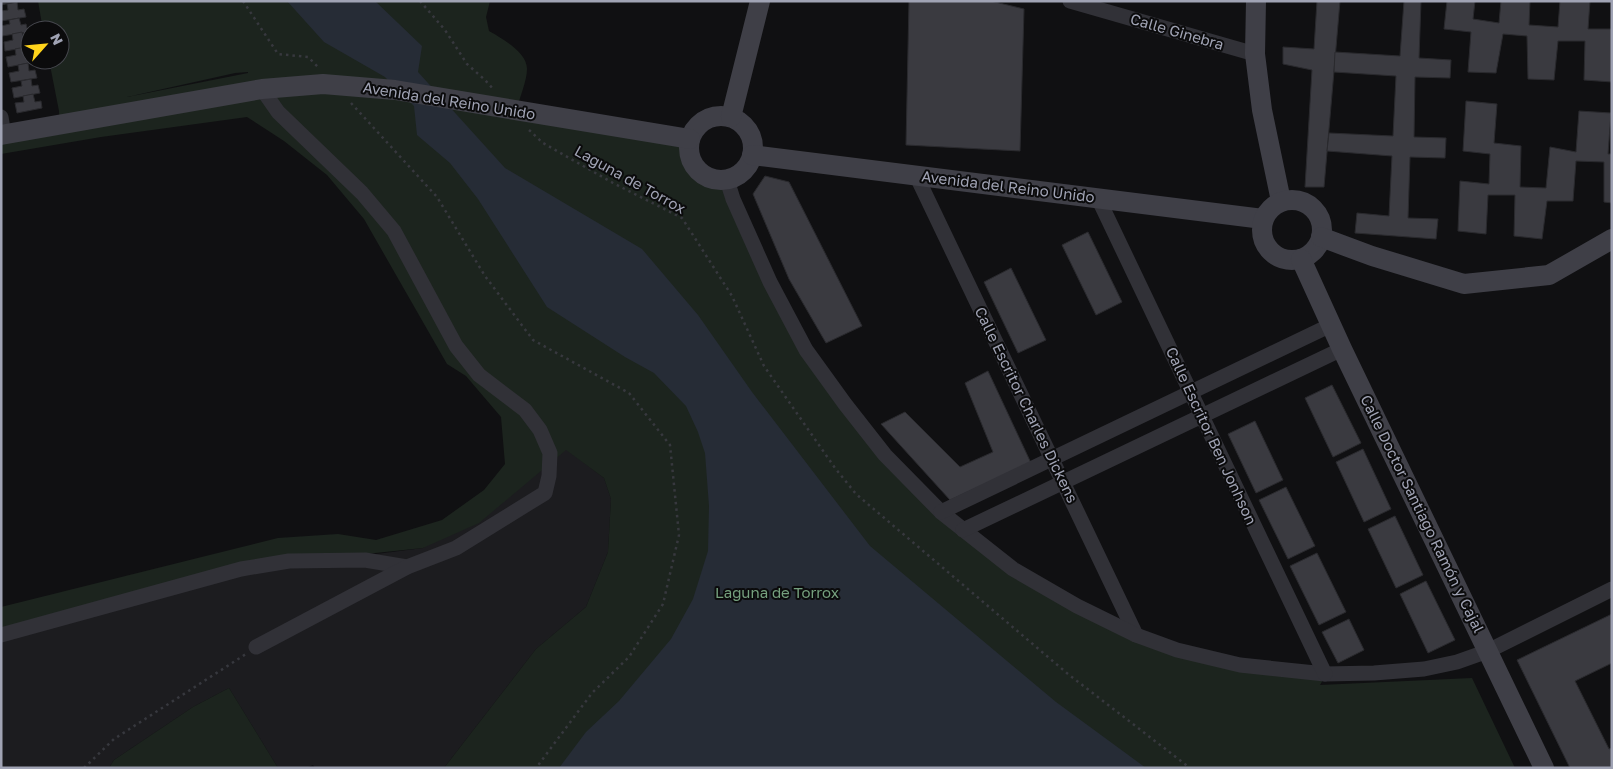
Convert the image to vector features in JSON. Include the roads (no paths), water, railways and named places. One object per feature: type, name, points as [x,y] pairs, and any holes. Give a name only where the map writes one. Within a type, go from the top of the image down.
[{"type":"street","points":[[731,117],[760,1]]},
{"type":"street","name":"Calle Ginebra","points":[[1070,1],[1255,54]]},
{"type":"street","points":[[1256,1],[1255,54],[1262,110],[1281,201]]},
{"type":"street","name":"Avenida del Reino Unido","points":[[2,129],[262,89],[323,84],[395,90],[690,139]]},
{"type":"street","points":[[256,647],[407,568],[456,548],[545,493],[549,476],[550,453],[540,430],[525,410],[479,375],[456,346],[394,231],[362,193],[278,112],[262,89]]},
{"type":"street","points":[[711,117],[731,117],[740,122],[751,136],[752,155],[744,171],[727,180],[716,180],[698,170],[689,150],[690,139],[694,130],[711,117]]},
{"type":"street","name":"Avenida del Reino Unido","points":[[752,155],[1263,218]]},
{"type":"street","name":"Calle Escritor Charles Dickens","points":[[916,175],[1136,635]]},
{"type":"street","points":[[727,180],[770,282],[806,350],[884,455],[940,512],[1013,569],[1077,606],[1136,635],[1177,650],[1240,665],[1325,674],[1424,669],[1457,662],[1488,651],[1612,589]]},
{"type":"street","name":"Calle Escritor Ben Jonhson","points":[[1098,198],[1325,674]]},
{"type":"street","points":[[1290,199],[1300,200],[1315,210],[1320,218],[1321,237],[1314,250],[1301,258],[1292,260],[1273,254],[1262,238],[1263,218],[1267,211],[1281,201],[1290,199]]},
{"type":"street","points":[[1321,237],[1372,256],[1464,284],[1549,275],[1612,239]]},
{"type":"street","name":"Calle Doctor Santiago Ramón y Cajal","points":[[1301,258],[1331,326],[1544,768]]},
{"type":"street","points":[[940,512],[1331,326]]},
{"type":"street","points":[[963,530],[1342,349]]},
{"type":"street","points":[[1,635],[241,569],[289,561],[365,560],[407,568]]},
{"type":"park label","name":"Laguna de Torrox","points":[[777,593]]}]
